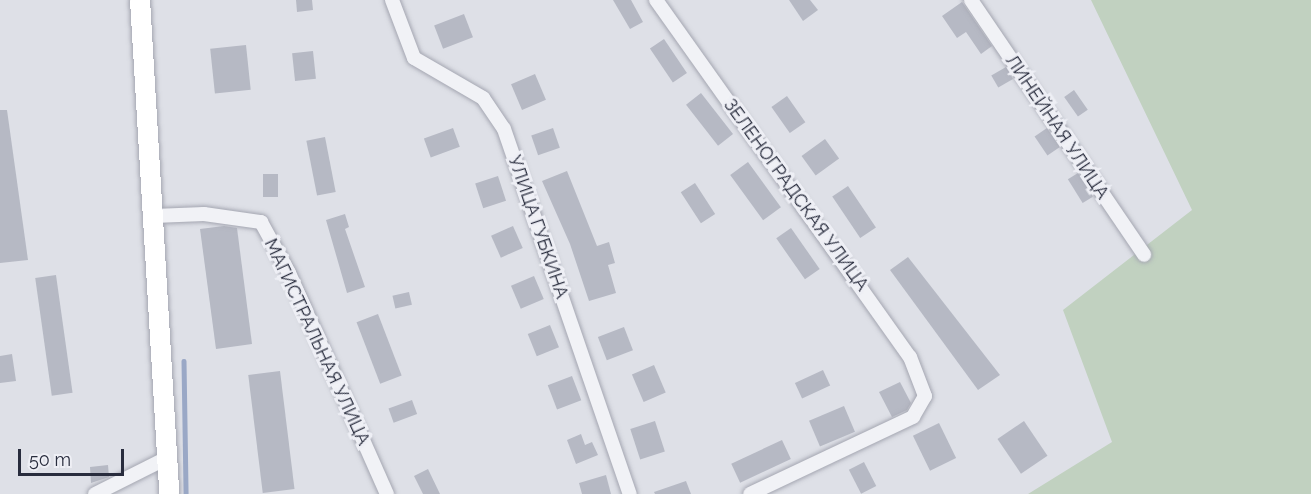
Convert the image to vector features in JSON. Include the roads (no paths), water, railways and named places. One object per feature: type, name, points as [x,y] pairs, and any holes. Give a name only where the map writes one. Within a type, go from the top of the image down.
[{"type":"main road","points":[[140,0],[169,494]]},
{"type":"street","name":"УЛИЦА ГУБКИНА","points":[[392,0],[414,58],[483,98],[504,129],[630,494]]},
{"type":"street","name":"ЗЕЛЕНОГРАДСКАЯ УЛИЦА","points":[[656,0],[910,357],[925,396],[913,417],[750,494]]},
{"type":"street","name":"ЛИНЕЙНАЯ УЛИЦА","points":[[971,0],[1144,255]]},
{"type":"street","name":"МАГИСТРАЛЬНАЯ УЛИЦА","points":[[154,216],[204,214],[261,222],[289,273],[387,494]]},
{"type":"street","points":[[95,494],[167,458]]},
{"type":"waterway","points":[[184,361],[186,494]]}]
